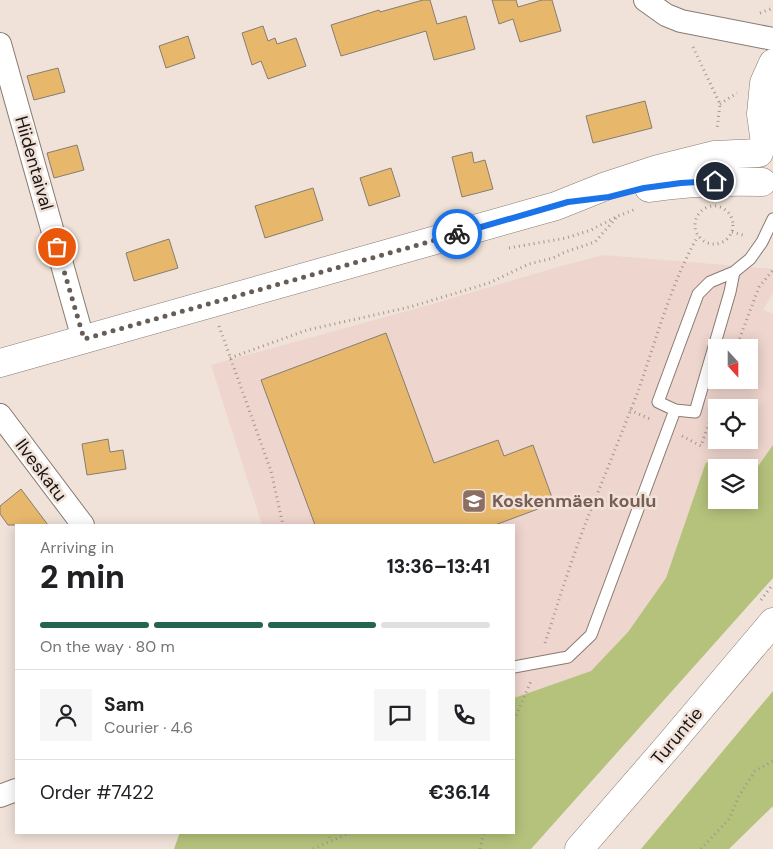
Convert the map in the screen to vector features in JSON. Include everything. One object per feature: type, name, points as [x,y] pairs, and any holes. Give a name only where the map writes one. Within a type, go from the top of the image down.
[{"type":"main road","points":[[767,188],[758,173],[757,163],[766,144],[761,114],[764,83],[773,64]]},
{"type":"main road","points":[[714,180],[766,144]]},
{"type":"main road","points":[[0,363],[568,202],[609,197],[644,188],[714,180],[767,188]]},
{"type":"main road","name":"Turuntie","points":[[579,849],[773,622]]},
{"type":"street","points":[[645,0],[666,15],[681,21],[773,39]]},
{"type":"street","name":"Hiidentaival","points":[[0,44],[84,339]]},
{"type":"street","name":"Ilveskatu","points":[[0,415],[82,524]]},
{"type":"street","points":[[0,796],[15,790]]},
{"type":"lane","points":[[734,272],[730,292],[695,412],[675,410],[658,402],[698,294],[710,282],[734,272],[750,259],[762,242],[773,219]]},
{"type":"lane","points":[[515,667],[568,658],[591,636],[675,410]]},
{"type":"path","points":[[681,21],[720,104],[717,131],[711,142],[714,180],[721,206],[733,219],[732,232],[725,241],[719,244],[707,243],[698,236],[695,230],[696,218],[703,208],[714,180]]},
{"type":"path","points":[[720,104],[742,90]]},
{"type":"path","points":[[230,358],[307,330],[410,307],[489,284],[529,264],[595,242],[618,216]]},
{"type":"path","points":[[515,718],[539,662],[592,507],[637,393],[678,277],[687,254],[698,236]]},
{"type":"path","points":[[739,339],[759,288],[773,270]]},
{"type":"path","points":[[217,322],[271,470],[283,524]]},
{"type":"path","points":[[701,849],[729,819],[739,796],[755,772],[773,761]]},
{"type":"path","points":[[328,834],[331,840]]},
{"type":"path","points":[[313,849],[347,834]]},
{"type":"path","points":[[480,849],[484,834]]},
{"type":"shaded area","name":"Koskenmäen koulu","points":[[604,255],[773,269],[773,293],[763,310],[773,314],[773,445],[758,466],[758,459],[708,459],[666,578],[628,632],[591,671],[515,698],[515,524],[262,524],[211,365]]},
{"type":"green space","points":[[773,445],[773,578],[531,849],[174,849],[179,834],[515,834],[515,698],[591,671],[628,632],[666,578],[706,462],[708,463],[708,509],[758,509],[758,466]]},
{"type":"green space","points":[[773,691],[773,806],[729,849],[641,849]]},
{"type":"building","points":[[423,0],[430,0],[437,24],[466,16],[475,49],[434,60],[426,31],[341,56],[331,25],[379,10],[380,12]]},
{"type":"building","points":[[492,0],[516,0],[518,7],[542,0],[552,0],[561,31],[520,42],[513,19],[499,24]]},
{"type":"building","points":[[263,26],[268,41],[275,38],[277,44],[296,38],[306,66],[268,79],[261,61],[252,65],[242,33]]},
{"type":"building","points":[[188,36],[195,58],[166,68],[159,46]]},
{"type":"building","points":[[58,68],[65,92],[34,100],[27,76]]},
{"type":"building","points":[[645,101],[652,128],[593,143],[586,116]]},
{"type":"building","points":[[77,145],[84,170],[54,178],[47,153]]},
{"type":"building","points":[[472,152],[474,163],[485,160],[493,189],[462,197],[452,157]]},
{"type":"building","points":[[391,168],[400,196],[369,206],[360,178]]},
{"type":"building","points":[[313,188],[323,220],[265,238],[255,206]]},
{"type":"building","points":[[169,239],[178,268],[134,281],[126,253]]},
{"type":"building","points":[[386,333],[434,463],[498,440],[504,456],[533,445],[554,503],[498,524],[315,524],[261,380]]},
{"type":"building","points":[[108,439],[110,452],[123,450],[126,469],[87,475],[82,444]]},
{"type":"building","points":[[21,489],[47,524],[8,525],[0,514],[0,506]]},
{"type":"way so far","points":[[57,247],[84,339],[457,234]]},
{"type":"place","name":"Koskenmäen koulu","points":[[474,501]]},
{"type":"route","points":[[457,234],[568,202],[609,197],[644,188],[715,181]]}]
